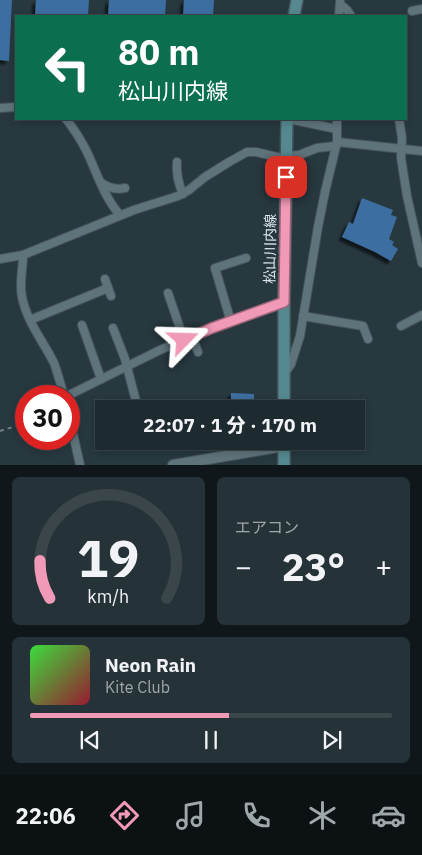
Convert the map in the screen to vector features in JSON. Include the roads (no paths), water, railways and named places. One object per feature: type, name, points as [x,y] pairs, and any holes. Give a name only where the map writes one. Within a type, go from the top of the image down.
[{"type":"main road","points":[[294,15],[297,0]]},
{"type":"main road","name":"松山川内線","points":[[284,400],[284,302],[288,120]]},
{"type":"main road","points":[[284,450],[284,465]]},
{"type":"street","points":[[339,15],[340,2]]},
{"type":"street","points":[[340,2],[350,15]]},
{"type":"street","points":[[412,11],[422,9]]},
{"type":"street","points":[[0,108],[15,107]]},
{"type":"street","points":[[67,120],[81,140],[100,182],[120,214]]},
{"type":"street","points":[[293,120],[337,129]]},
{"type":"street","points":[[285,373],[291,364],[300,336],[318,227],[336,144],[337,120]]},
{"type":"street","points":[[399,120],[402,138],[401,158],[406,196],[422,263]]},
{"type":"street","points":[[0,259],[23,255],[120,214],[183,194],[205,177],[246,152],[286,158],[299,156],[317,148],[336,144],[422,151]]},
{"type":"street","points":[[177,162],[177,177],[183,194]]},
{"type":"street","points":[[100,182],[112,188],[125,188]]},
{"type":"street","points":[[23,255],[22,297],[34,331],[53,361],[62,385]]},
{"type":"street","points":[[231,322],[215,268],[246,258]]},
{"type":"street","points":[[30,320],[110,292],[105,279]]},
{"type":"street","points":[[168,292],[184,340]]},
{"type":"street","points":[[80,389],[160,350],[284,302]]},
{"type":"street","points":[[408,312],[413,320]]},
{"type":"street","points":[[401,326],[422,315]]},
{"type":"street","points":[[303,316],[363,326],[368,338]]},
{"type":"street","points":[[82,325],[101,379]]},
{"type":"street","points":[[113,328],[127,366],[136,400]]},
{"type":"street","points":[[192,337],[198,352]]},
{"type":"street","points":[[77,450],[80,465]]},
{"type":"street","points":[[172,465],[252,450]]}]
